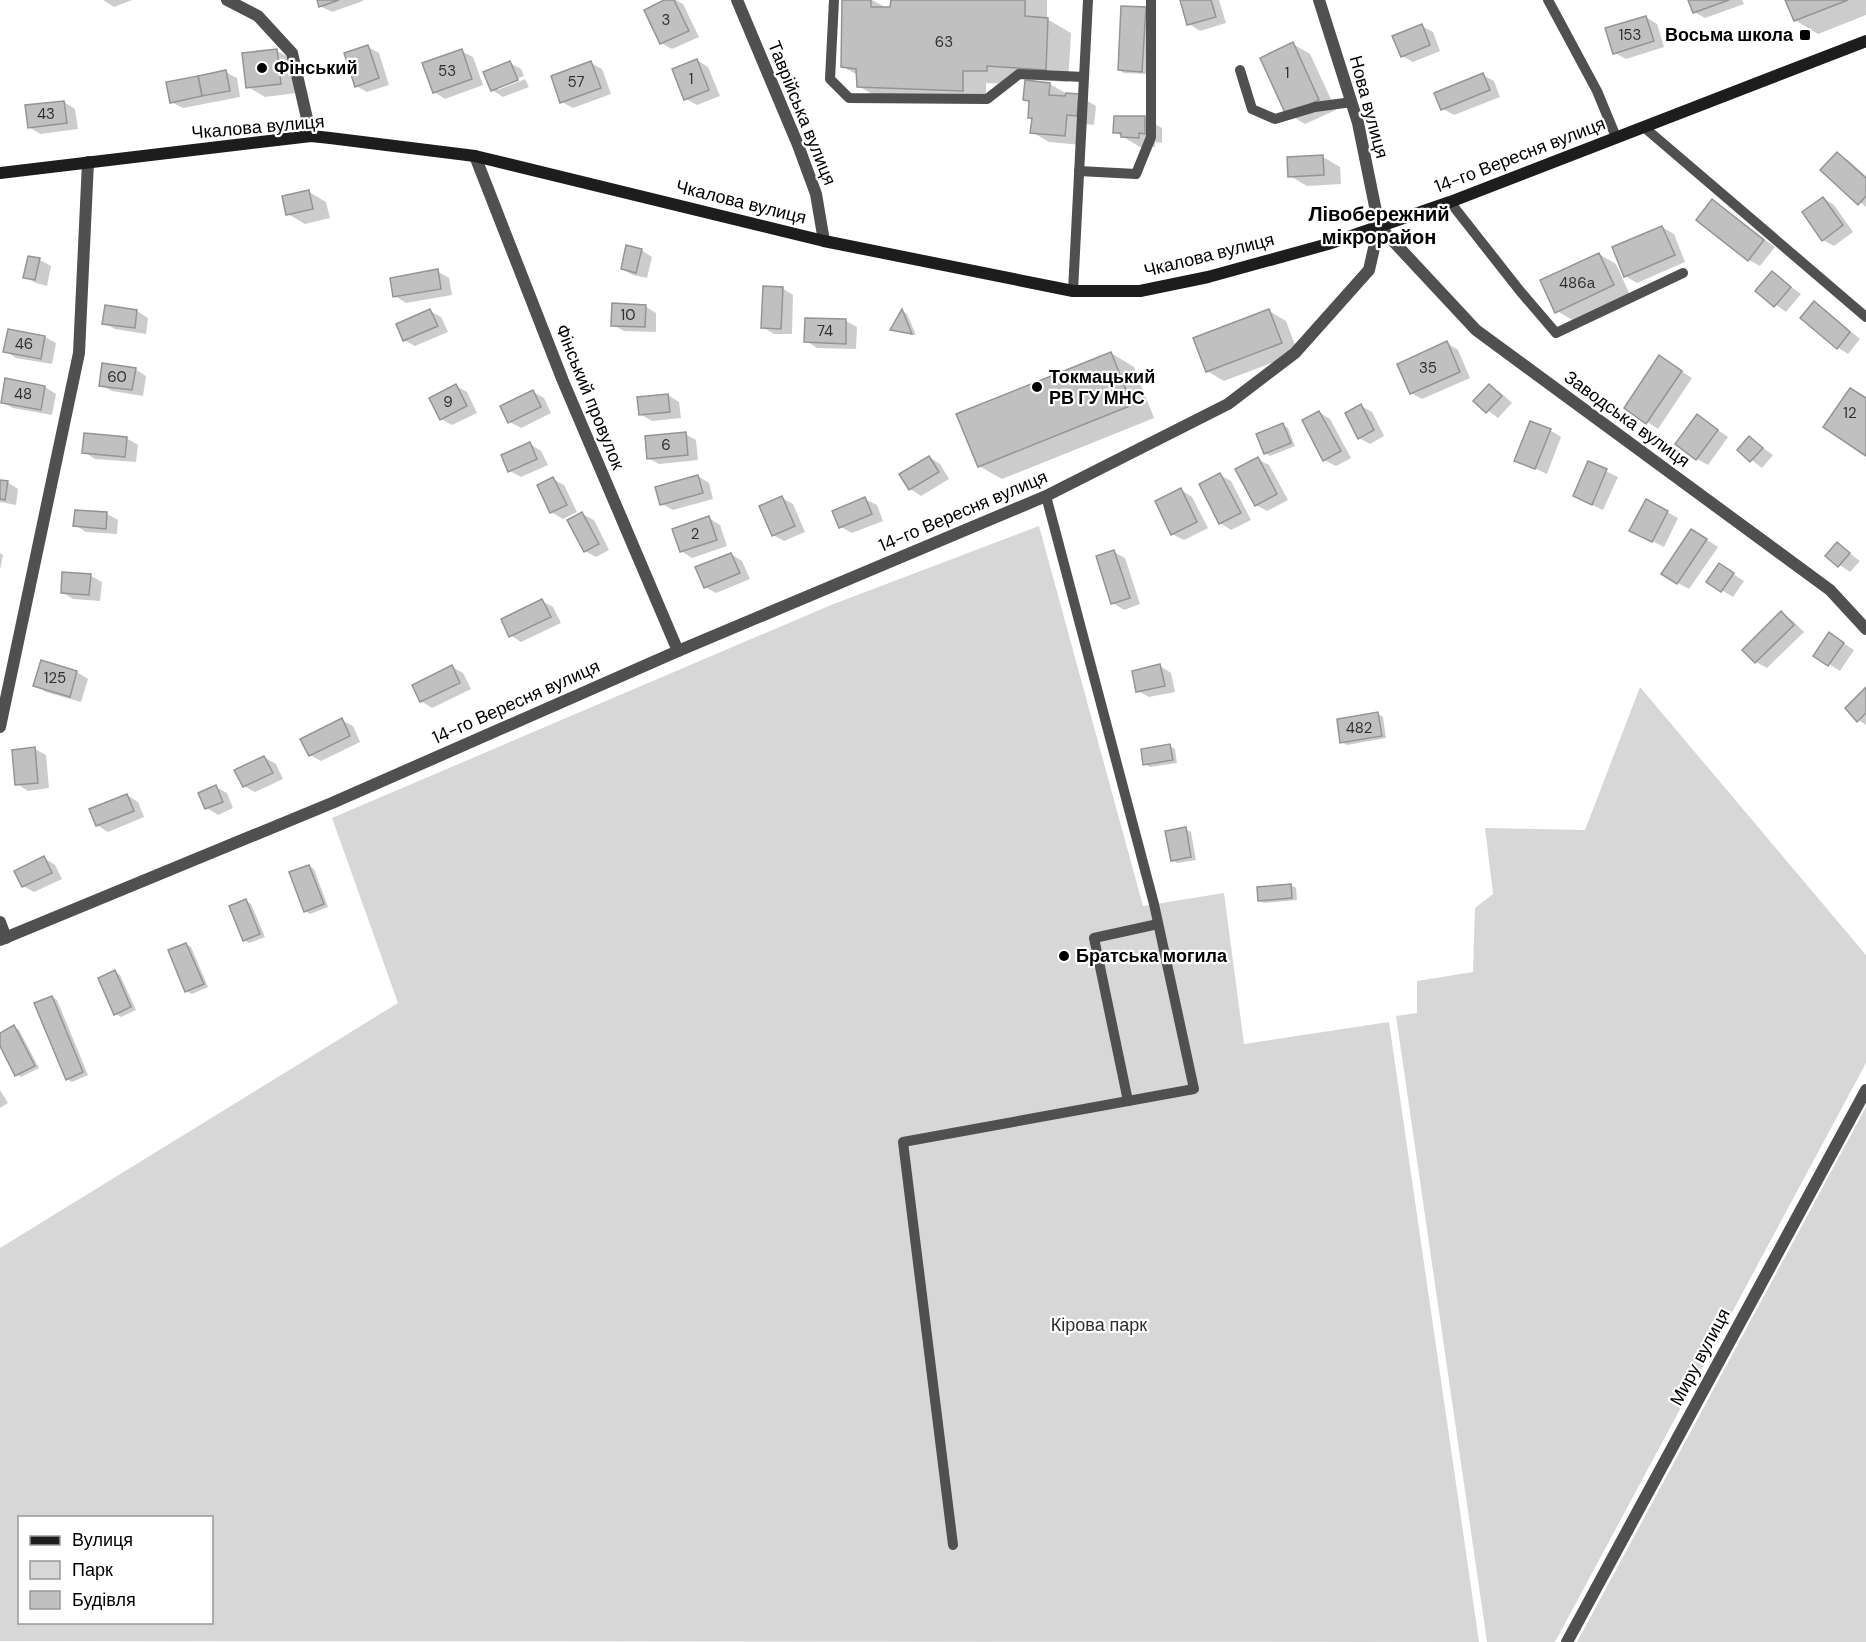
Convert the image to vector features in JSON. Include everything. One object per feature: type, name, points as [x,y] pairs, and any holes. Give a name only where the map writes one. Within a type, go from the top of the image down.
[{"type":"main road","name":"14-го Вересня вулиця","points":[[1379,225],[1450,202],[1866,41]]},
{"type":"main road","name":"Чкалова вулиця","points":[[0,173],[311,136],[475,156],[824,241],[1073,291],[1140,291],[1208,277],[1328,244],[1379,225]]},
{"type":"street","points":[[227,0],[258,16],[291,53],[311,136]]},
{"type":"street","name":"Таврійська вулиця","points":[[737,0],[816,194],[824,241]]},
{"type":"street","name":"Нова вулиця","points":[[1318,0],[1358,123],[1379,225]]},
{"type":"street","name":"Фінський провулок","points":[[475,156],[563,381],[678,651]]},
{"type":"street","points":[[0,727],[79,353],[88,162]]},
{"type":"street","name":"14-го Вересня вулиця","points":[[0,922],[3,939],[332,803],[678,651],[1046,496],[1228,404],[1295,353],[1369,270],[1379,225]]},
{"type":"street","name":"Заводська вулиця","points":[[1379,225],[1476,330],[1830,590],[1866,628]]},
{"type":"street","name":"Миру вулиця","points":[[1567,1642],[1866,1090]]},
{"type":"lane","points":[[834,0],[830,79],[849,98],[987,99],[1019,74],[1084,77]]},
{"type":"lane","points":[[1073,291],[1088,0]]},
{"type":"lane","points":[[1079,171],[1136,174],[1151,137],[1151,0]]},
{"type":"lane","points":[[1548,0],[1597,91],[1616,137]]},
{"type":"lane","points":[[1240,70],[1252,110],[1275,119],[1315,107],[1352,102]]},
{"type":"lane","points":[[1645,128],[1866,317]]},
{"type":"lane","points":[[1450,202],[1556,333],[1683,273]]},
{"type":"lane","points":[[953,1545],[903,1142],[1194,1089],[1158,924],[1046,496]]},
{"type":"lane","points":[[1128,1101],[1094,938],[1158,924]]},
{"type":"green space","name":"Кірова парк","points":[[1039,526],[1143,906],[1224,893],[1244,1044],[1389,1022],[1479,1642],[0,1641],[0,1248],[398,1003],[332,818],[831,605]]},
{"type":"green space","points":[[1640,687],[1866,955],[1866,1063],[1555,1642],[1487,1642],[1396,1016],[1417,1013],[1417,981],[1473,972],[1475,908],[1493,894],[1485,828],[1585,830]]},
{"type":"green space","points":[[1866,1107],[1866,1642],[1577,1642]]},
{"type":"building","points":[[317,0],[339,0],[319,7]]},
{"type":"building","points":[[664,0],[674,0],[689,31],[660,44],[644,10]]},
{"type":"building","points":[[842,0],[871,0],[871,7],[890,7],[891,0],[1025,0],[1025,16],[1048,18],[1046,70],[987,66],[987,71],[963,71],[963,91],[857,87],[856,69],[841,67]]},
{"type":"building","points":[[1180,0],[1211,0],[1216,17],[1187,25]]},
{"type":"building","points":[[1688,0],[1729,0],[1693,13]]},
{"type":"building","points":[[1785,0],[1848,0],[1794,21]]},
{"type":"building","points":[[1121,6],[1146,7],[1142,72],[1118,70]]},
{"type":"building","points":[[1646,16],[1654,41],[1613,54],[1605,28]]},
{"type":"building","points":[[1422,24],[1430,45],[1401,57],[1392,36]]},
{"type":"building","points":[[1293,42],[1319,100],[1286,115],[1260,58]]},
{"type":"building","points":[[368,45],[379,78],[355,87],[344,53]]},
{"type":"building","name":"Фінський","points":[[277,49],[281,84],[246,88],[242,53]]},
{"type":"building","points":[[462,49],[472,79],[433,93],[422,63]]},
{"type":"building","points":[[697,59],[709,90],[684,100],[672,69]]},
{"type":"building","points":[[510,61],[518,80],[491,91],[483,72]]},
{"type":"building","points":[[591,61],[601,88],[560,103],[551,76]]},
{"type":"building","points":[[226,70],[230,91],[202,96],[198,76]]},
{"type":"building","points":[[1483,73],[1490,90],[1441,110],[1434,93]]},
{"type":"building","points":[[198,76],[202,96],[170,103],[166,82]]},
{"type":"building","points":[[1025,80],[1050,83],[1049,95],[1079,94],[1077,116],[1067,115],[1065,136],[1030,133],[1032,118],[1028,118],[1029,101],[1023,100]]},
{"type":"building","points":[[64,101],[67,123],[28,128],[25,105]]},
{"type":"building","points":[[1114,116],[1145,116],[1145,134],[1139,133],[1139,138],[1121,137],[1121,133],[1113,133]]},
{"type":"building","points":[[1837,152],[1866,178],[1866,196],[1858,205],[1820,170]]},
{"type":"building","points":[[1323,155],[1324,175],[1288,177],[1287,157]]},
{"type":"building","points":[[309,190],[313,209],[286,215],[282,196]]},
{"type":"building","points":[[1823,197],[1843,225],[1822,241],[1802,212]]},
{"type":"building","points":[[1712,199],[1764,240],[1748,261],[1696,220]]},
{"type":"building","points":[[1662,226],[1675,255],[1624,277],[1612,247]]},
{"type":"building","points":[[626,245],[642,249],[636,273],[621,269]]},
{"type":"building","points":[[1599,253],[1614,285],[1555,313],[1540,280]]},
{"type":"building","points":[[28,256],[40,258],[35,280],[23,278]]},
{"type":"building","points":[[438,269],[441,289],[393,297],[390,278]]},
{"type":"building","points":[[1772,271],[1791,287],[1774,307],[1755,291]]},
{"type":"building","points":[[763,286],[783,287],[781,329],[761,328]]},
{"type":"building","points":[[1814,301],[1850,332],[1837,349],[1800,318]]},
{"type":"building","points":[[612,303],[646,305],[645,327],[611,326]]},
{"type":"building","points":[[105,305],[137,310],[135,328],[102,324]]},
{"type":"building","points":[[430,309],[438,326],[403,341],[396,324]]},
{"type":"building","points":[[902,309],[912,334],[890,330]]},
{"type":"building","points":[[1269,309],[1282,343],[1206,372],[1193,338]]},
{"type":"building","points":[[805,318],[846,319],[846,344],[804,342]]},
{"type":"building","points":[[8,329],[45,336],[41,359],[3,352]]},
{"type":"building","points":[[1447,341],[1460,372],[1410,394],[1397,364]]},
{"type":"building","points":[[1111,352],[1132,405],[978,467],[956,414]]},
{"type":"building","points":[[1659,355],[1682,371],[1646,424],[1624,408]]},
{"type":"building","points":[[102,363],[136,368],[132,390],[99,386]]},
{"type":"building","points":[[5,378],[45,386],[41,410],[1,403]]},
{"type":"building","points":[[456,384],[467,406],[440,420],[429,398]]},
{"type":"building","points":[[1489,384],[1502,396],[1486,413],[1473,401]]},
{"type":"building","points":[[1850,388],[1866,398],[1866,456],[1823,427]]},
{"type":"building","points":[[533,390],[541,407],[508,423],[500,406]]},
{"type":"building","points":[[668,394],[670,412],[639,415],[637,397]]},
{"type":"building","points":[[1361,404],[1374,430],[1358,439],[1345,413]]},
{"type":"building","points":[[1319,411],[1341,451],[1323,461],[1302,420]]},
{"type":"building","points":[[1697,414],[1718,430],[1696,460],[1675,444]]},
{"type":"building","points":[[1530,421],[1551,429],[1535,469],[1514,461]]},
{"type":"building","points":[[1283,423],[1291,443],[1264,454],[1256,434]]},
{"type":"building","points":[[686,432],[688,455],[647,459],[645,436]]},
{"type":"building","points":[[84,433],[127,437],[125,457],[82,453]]},
{"type":"building","points":[[1749,436],[1763,448],[1750,462],[1737,450]]},
{"type":"building","points":[[530,442],[537,459],[508,472],[501,455]]},
{"type":"building","points":[[929,456],[939,472],[909,490],[899,474]]},
{"type":"building","points":[[1258,457],[1277,494],[1255,506],[1235,469]]},
{"type":"building","points":[[1588,461],[1607,469],[1592,505],[1573,496]]},
{"type":"building","points":[[1220,473],[1241,513],[1219,524],[1199,484]]},
{"type":"building","points":[[698,475],[703,493],[660,505],[655,487]]},
{"type":"building","points":[[553,477],[567,505],[550,513],[537,485]]},
{"type":"building","points":[[0,480],[8,481],[5,500],[0,499]]},
{"type":"building","points":[[1181,488],[1197,522],[1171,535],[1155,501]]},
{"type":"building","points":[[782,496],[795,526],[772,536],[759,506]]},
{"type":"building","points":[[865,497],[872,514],[839,528],[832,511]]},
{"type":"building","points":[[1646,499],[1668,511],[1652,542],[1629,531]]},
{"type":"building","points":[[75,510],[107,512],[106,529],[73,526]]},
{"type":"building","points":[[582,512],[599,544],[584,552],[567,520]]},
{"type":"building","points":[[709,516],[717,540],[680,552],[672,529]]},
{"type":"building","points":[[1691,529],[1707,539],[1677,584],[1661,574]]},
{"type":"building","points":[[1837,542],[1850,553],[1838,567],[1825,556]]},
{"type":"building","points":[[1114,550],[1130,598],[1111,604],[1096,556]]},
{"type":"building","points":[[731,553],[740,573],[704,588],[695,567]]},
{"type":"building","points":[[1719,563],[1734,573],[1721,592],[1706,582]]},
{"type":"building","points":[[62,572],[91,574],[89,595],[61,593]]},
{"type":"building","points":[[542,599],[551,617],[509,637],[501,619]]},
{"type":"building","points":[[1781,611],[1794,625],[1755,663],[1742,650]]},
{"type":"building","points":[[1829,632],[1844,643],[1828,666],[1813,656]]},
{"type":"building","points":[[41,660],[77,671],[70,697],[33,686]]},
{"type":"building","points":[[1160,664],[1165,686],[1136,692],[1132,671]]},
{"type":"building","points":[[452,665],[460,683],[420,702],[412,685]]},
{"type":"building","points":[[1866,687],[1866,713],[1857,722],[1845,708]]},
{"type":"building","points":[[1378,712],[1382,736],[1340,743],[1337,719]]},
{"type":"building","points":[[342,718],[350,736],[309,756],[300,739]]},
{"type":"building","points":[[1170,744],[1173,760],[1143,765],[1141,749]]},
{"type":"building","points":[[35,747],[38,783],[15,785],[12,750]]},
{"type":"building","points":[[264,756],[273,773],[243,787],[234,770]]},
{"type":"building","points":[[216,785],[223,802],[205,809],[198,793]]},
{"type":"building","points":[[127,794],[134,811],[96,826],[89,809]]},
{"type":"building","points":[[1186,827],[1191,857],[1171,861],[1165,831]]},
{"type":"building","points":[[44,856],[52,873],[22,887],[14,871]]},
{"type":"building","points":[[309,865],[324,904],[304,912],[289,872]]},
{"type":"building","points":[[1291,884],[1292,898],[1258,901],[1257,887]]},
{"type":"building","points":[[246,899],[260,934],[243,941],[229,906]]},
{"type":"building","points":[[186,943],[204,984],[185,992],[168,950]]},
{"type":"building","points":[[115,970],[131,1007],[114,1015],[98,978]]},
{"type":"building","points":[[52,996],[83,1072],[66,1080],[34,1003]]},
{"type":"building","points":[[14,1025],[35,1066],[15,1076],[0,1046],[0,1033]]},
{"type":"place","name":"Восьма школа","points":[[1805,35]]},
{"type":"place","name":"Фінський","points":[[262,68]]},
{"type":"place","name":"Токмацький РВ ГУ МНС","points":[[1037,387]]},
{"type":"place","name":"Братська могила","points":[[1064,956]]},
{"type":"district","name":"Лівобережний мікрорайон","points":[[1379,226]]}]
